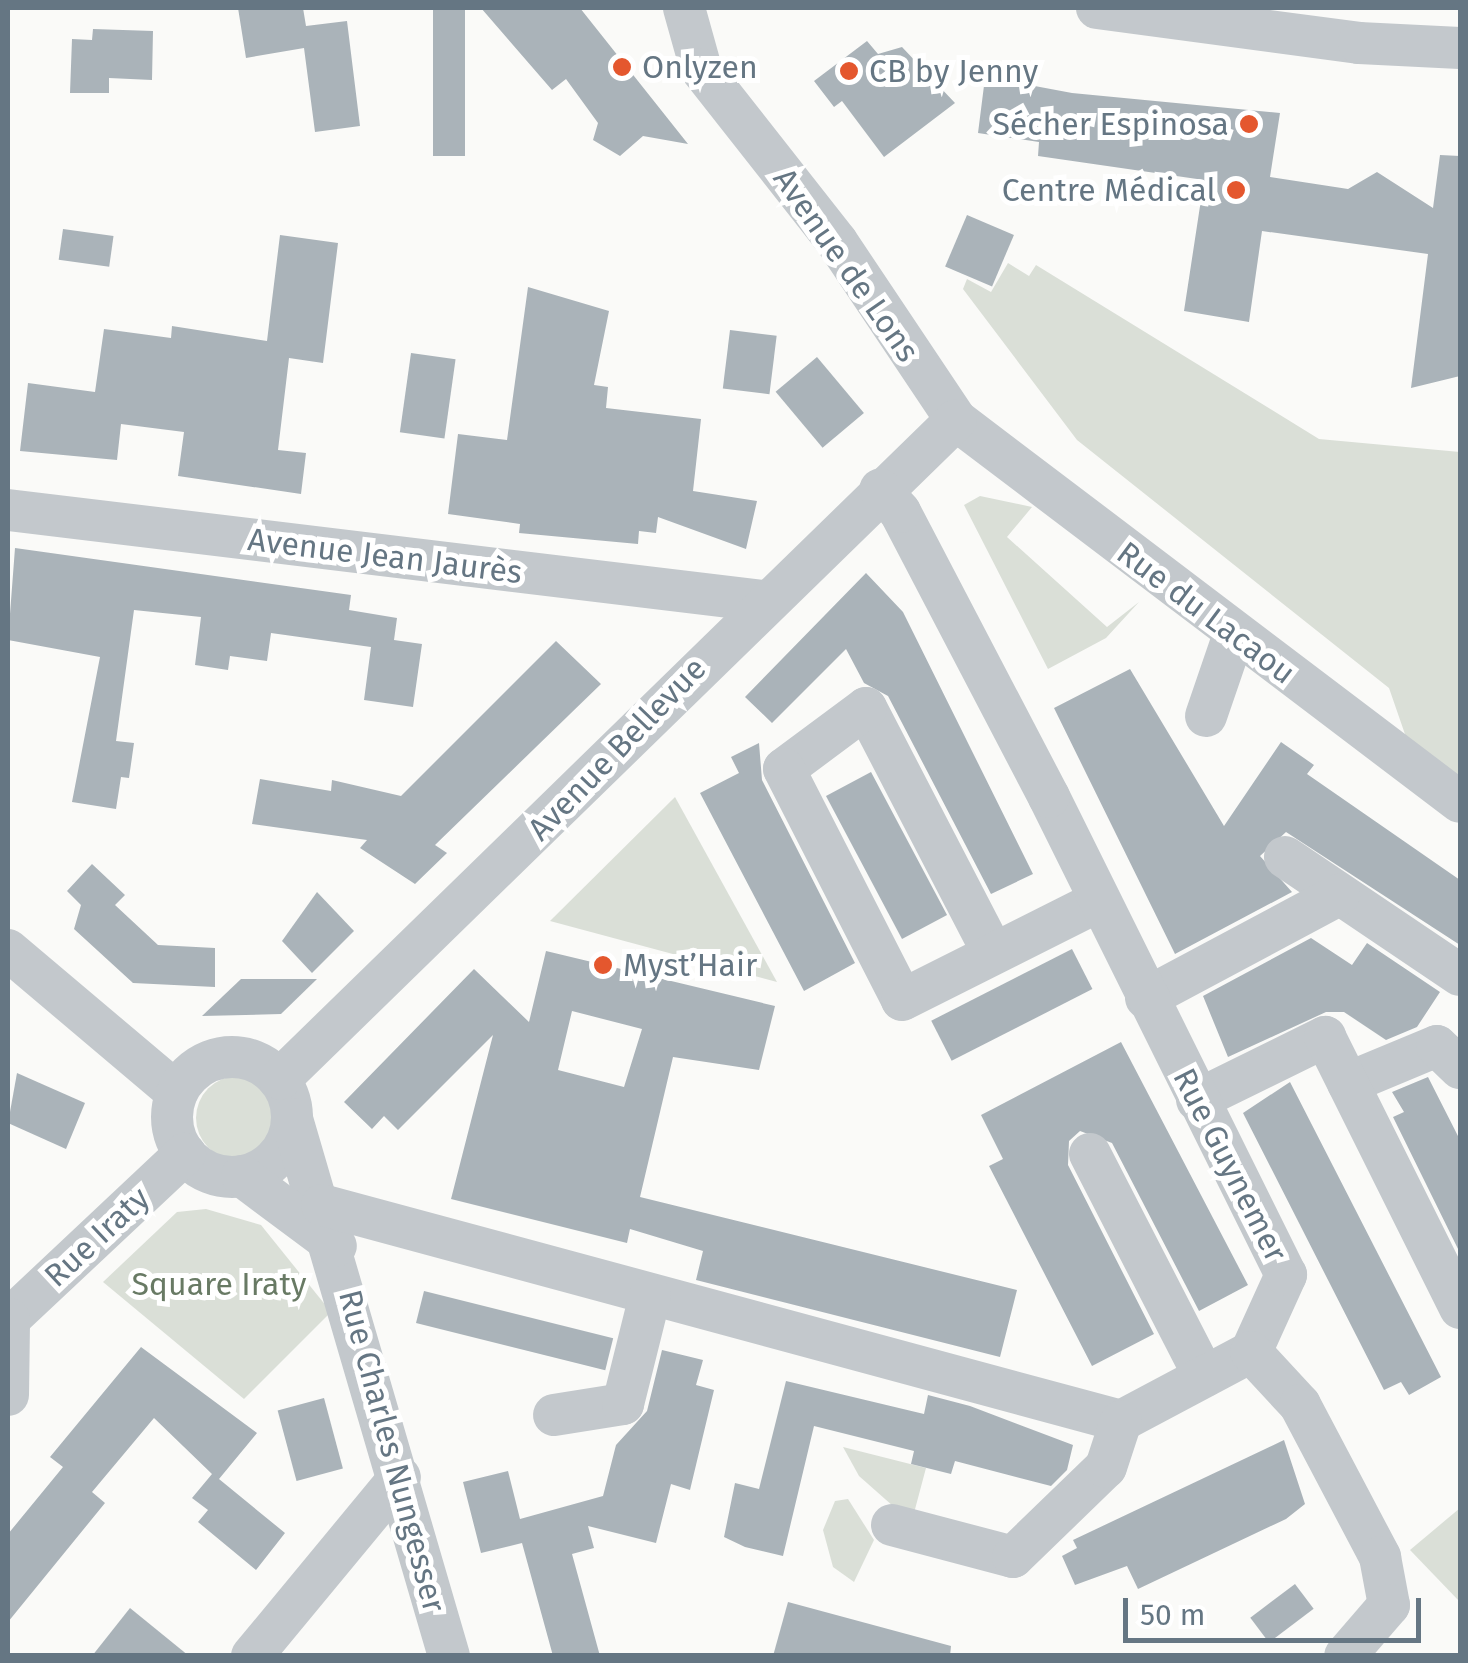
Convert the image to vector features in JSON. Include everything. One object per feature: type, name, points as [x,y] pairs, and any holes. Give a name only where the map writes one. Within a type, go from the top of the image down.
[{"type":"street","name":"Avenue de Lons","points":[[684,8],[700,69],[837,242],[956,420]]},
{"type":"street","points":[[1097,8],[1359,44],[1460,48]]},
{"type":"street","name":"Avenue Bellevue","points":[[280,1079],[441,930],[762,601],[956,420]]},
{"type":"street","name":"Rue du Lacaou","points":[[956,420],[1233,636],[1460,802]]},
{"type":"street","name":"Rue Guynemer","points":[[880,489],[900,512],[1286,1274],[1251,1352]]},
{"type":"street","name":"Avenue Jean Jaurès","points":[[8,510],[762,601]]},
{"type":"street","points":[[1206,716],[1233,636]]},
{"type":"street","points":[[993,953],[866,708],[784,769],[902,1000],[1099,901]]},
{"type":"street","points":[[1285,857],[1460,975]]},
{"type":"street","points":[[1146,998],[1339,895]]},
{"type":"street","points":[[8,950],[177,1093]]},
{"type":"street","points":[[1197,1100],[1326,1037],[1460,1308]]},
{"type":"street","points":[[1348,1083],[1437,1046],[1460,1068]]},
{"type":"street","points":[[224,1056],[280,1079],[292,1119],[284,1149],[242,1176],[217,1175],[186,1154],[173,1125],[177,1093],[188,1076],[224,1056]]},
{"type":"street","name":"Rue Charles Nungesser","points":[[292,1119],[336,1246],[449,1656]]},
{"type":"street","name":"Rue Iraty","points":[[8,1320],[186,1154]]},
{"type":"street","points":[[1090,1154],[1204,1376]]},
{"type":"street","name":"Rue Charles Nungesser","points":[[242,1176],[336,1246]]},
{"type":"street","points":[[322,1206],[1121,1421],[1251,1352],[1300,1405],[1380,1557],[1389,1605],[1344,1656]]},
{"type":"street","points":[[554,1415],[623,1404],[650,1296]]},
{"type":"street","points":[[8,1320],[8,1395]]},
{"type":"street","points":[[892,1525],[1012,1557],[1106,1467],[1121,1421]]},
{"type":"street","points":[[252,1656],[400,1476]]},
{"type":"green space","points":[[1008,263],[1029,276],[1036,265],[1319,439],[1460,452],[1460,780],[1407,740],[1389,688],[1077,440],[963,289],[967,279],[991,292]]},
{"type":"green space","points":[[980,496],[1032,507],[1007,537],[1107,627],[1139,602],[1106,638],[1048,669],[964,505]]},
{"type":"green space","points":[[675,797],[777,982],[550,921]]},
{"type":"green space","points":[[238,1076],[261,1083],[273,1095],[280,1118],[273,1141],[261,1153],[238,1160],[215,1153],[203,1141],[196,1118],[203,1095],[215,1083]]},
{"type":"green space","name":"Square Iraty","points":[[206,1209],[261,1225],[331,1312],[244,1399],[103,1282],[177,1212]]},
{"type":"green space","points":[[843,1447],[926,1468],[914,1513],[902,1514],[859,1476]]},
{"type":"green space","points":[[848,1499],[874,1540],[854,1582],[833,1567],[823,1530],[835,1501]]},
{"type":"green space","points":[[1460,1508],[1460,1602],[1410,1550]]},
{"type":"building","points":[[238,8],[303,8],[306,26],[347,21],[360,126],[315,132],[304,48],[246,58]]},
{"type":"building","points":[[433,8],[465,8],[465,156],[433,156]]},
{"type":"building","points":[[481,8],[580,8],[688,144],[643,136],[620,156],[593,140],[598,123],[566,79],[552,90]]},
{"type":"building","points":[[93,29],[153,31],[152,80],[109,78],[109,93],[70,93],[72,39],[92,40]]},
{"type":"building","points":[[867,41],[878,54],[902,47],[955,103],[884,157],[842,101],[834,107],[814,81]]},
{"type":"building","points":[[987,62],[1027,68],[1024,84],[1072,93],[1280,113],[1270,177],[1348,189],[1377,172],[1433,208],[1440,155],[1460,156],[1460,376],[1411,388],[1428,254],[1262,231],[1249,322],[1184,311],[1204,180],[1038,156],[1039,142],[978,133]]},
{"type":"building","points":[[967,215],[1014,235],[992,286],[945,267]]},
{"type":"building","points":[[63,229],[114,236],[109,267],[59,260]]},
{"type":"building","points":[[280,235],[338,243],[323,363],[289,358],[278,450],[306,453],[301,494],[178,476],[184,432],[121,424],[117,460],[20,451],[28,383],[95,392],[104,329],[171,338],[172,326],[267,341]]},
{"type":"building","points":[[528,287],[609,311],[594,385],[608,387],[606,408],[701,419],[693,491],[757,501],[746,549],[658,517],[656,533],[639,531],[638,544],[519,533],[520,524],[448,514],[458,434],[507,440]]},
{"type":"building","points":[[730,330],[777,336],[769,394],[723,389]]},
{"type":"building","points":[[411,353],[456,359],[444,438],[400,432]]},
{"type":"building","points":[[817,357],[864,413],[823,448],[776,392]]},
{"type":"building","points":[[15,548],[351,595],[349,610],[397,618],[394,640],[422,644],[413,707],[364,700],[371,647],[271,633],[267,661],[230,656],[228,670],[195,665],[201,617],[134,610],[116,741],[134,743],[129,778],[121,777],[116,809],[72,802],[100,657],[8,640]]},
{"type":"building","points":[[866,573],[903,612],[1033,874],[991,894],[888,696],[864,683],[846,649],[772,723],[745,697]]},
{"type":"building","points":[[556,641],[601,684],[435,845],[447,853],[415,884],[360,848],[367,840],[252,824],[260,779],[331,791],[332,780],[401,796]]},
{"type":"building","points":[[1130,669],[1224,826],[1281,742],[1314,765],[1307,774],[1460,880],[1460,945],[1286,832],[1260,856],[1292,892],[1175,954],[1054,708]]},
{"type":"building","points":[[759,743],[762,780],[855,963],[804,991],[700,793],[739,773],[731,757]]},
{"type":"building","points":[[871,772],[947,915],[902,939],[826,796]]},
{"type":"building","points":[[92,864],[125,895],[115,905],[158,945],[215,948],[215,987],[133,983],[74,929],[81,905],[67,891]]},
{"type":"building","points":[[317,892],[354,931],[312,973],[282,941]]},
{"type":"building","points":[[1311,938],[1352,965],[1367,943],[1440,992],[1417,1027],[1386,1040],[1344,1012],[1326,1012],[1228,1057],[1203,996]]},
{"type":"building","points":[[1072,949],[1092,989],[952,1061],[931,1021]]},
{"type":"building","points":[[546,951],[775,1006],[759,1070],[673,1057],[640,1197],[1017,1290],[1000,1357],[696,1280],[703,1251],[630,1229],[627,1243],[451,1199],[493,1035],[398,1130],[384,1116],[372,1129],[344,1102],[474,969],[529,1022]],"holes":[[[572,1011],[642,1029],[624,1087],[558,1070]]]},
{"type":"building","points":[[241,979],[317,979],[281,1014],[202,1016]]},
{"type":"building","points":[[1121,1042],[1248,1285],[1199,1311],[1112,1143],[1080,1131],[1069,1141],[1068,1165],[1154,1334],[1092,1366],[989,1166],[1003,1159],[981,1115]]},
{"type":"building","points":[[17,1073],[85,1103],[66,1149],[8,1123]]},
{"type":"building","points":[[1428,1077],[1460,1140],[1460,1253],[1393,1117],[1404,1112],[1392,1092]]},
{"type":"building","points":[[1290,1082],[1441,1377],[1409,1395],[1401,1382],[1384,1390],[1243,1113]]},
{"type":"building","points":[[424,1291],[613,1338],[605,1370],[416,1323]]},
{"type":"building","points":[[141,1347],[257,1433],[219,1479],[285,1533],[256,1570],[198,1522],[208,1510],[192,1498],[212,1474],[154,1418],[92,1492],[105,1503],[8,1622],[8,1534],[63,1467],[50,1457]]},
{"type":"building","points":[[662,1350],[703,1360],[696,1385],[714,1390],[690,1490],[671,1484],[656,1543],[588,1526],[594,1548],[572,1554],[600,1656],[553,1656],[522,1543],[481,1553],[463,1482],[508,1471],[520,1519],[603,1496],[616,1445],[647,1411]]},
{"type":"building","points":[[786,1381],[924,1414],[928,1395],[970,1406],[1073,1445],[1067,1470],[1051,1486],[955,1461],[951,1474],[911,1464],[914,1451],[814,1426],[783,1556],[745,1547],[724,1537],[735,1483],[759,1489]]},
{"type":"building","points":[[324,1398],[343,1469],[297,1481],[278,1410]]},
{"type":"building","points":[[1284,1440],[1305,1504],[1286,1519],[1138,1589],[1127,1566],[1075,1585],[1062,1556],[1077,1548],[1073,1540]]},
{"type":"building","points":[[1295,1584],[1314,1609],[1269,1642],[1250,1618]]},
{"type":"building","points":[[788,1602],[951,1646],[950,1656],[773,1656]]},
{"type":"building","points":[[130,1608],[189,1656],[92,1656]]},
{"type":"place","name":"Onlyzen","points":[[622,67]]},
{"type":"place","name":"CB by Jenny","points":[[849,71]]},
{"type":"place","name":"Sécher Espinosa","points":[[1249,124]]},
{"type":"place","name":"Centre Médical","points":[[1236,190]]},
{"type":"place","name":"Myst’Hair","points":[[603,965]]}]
